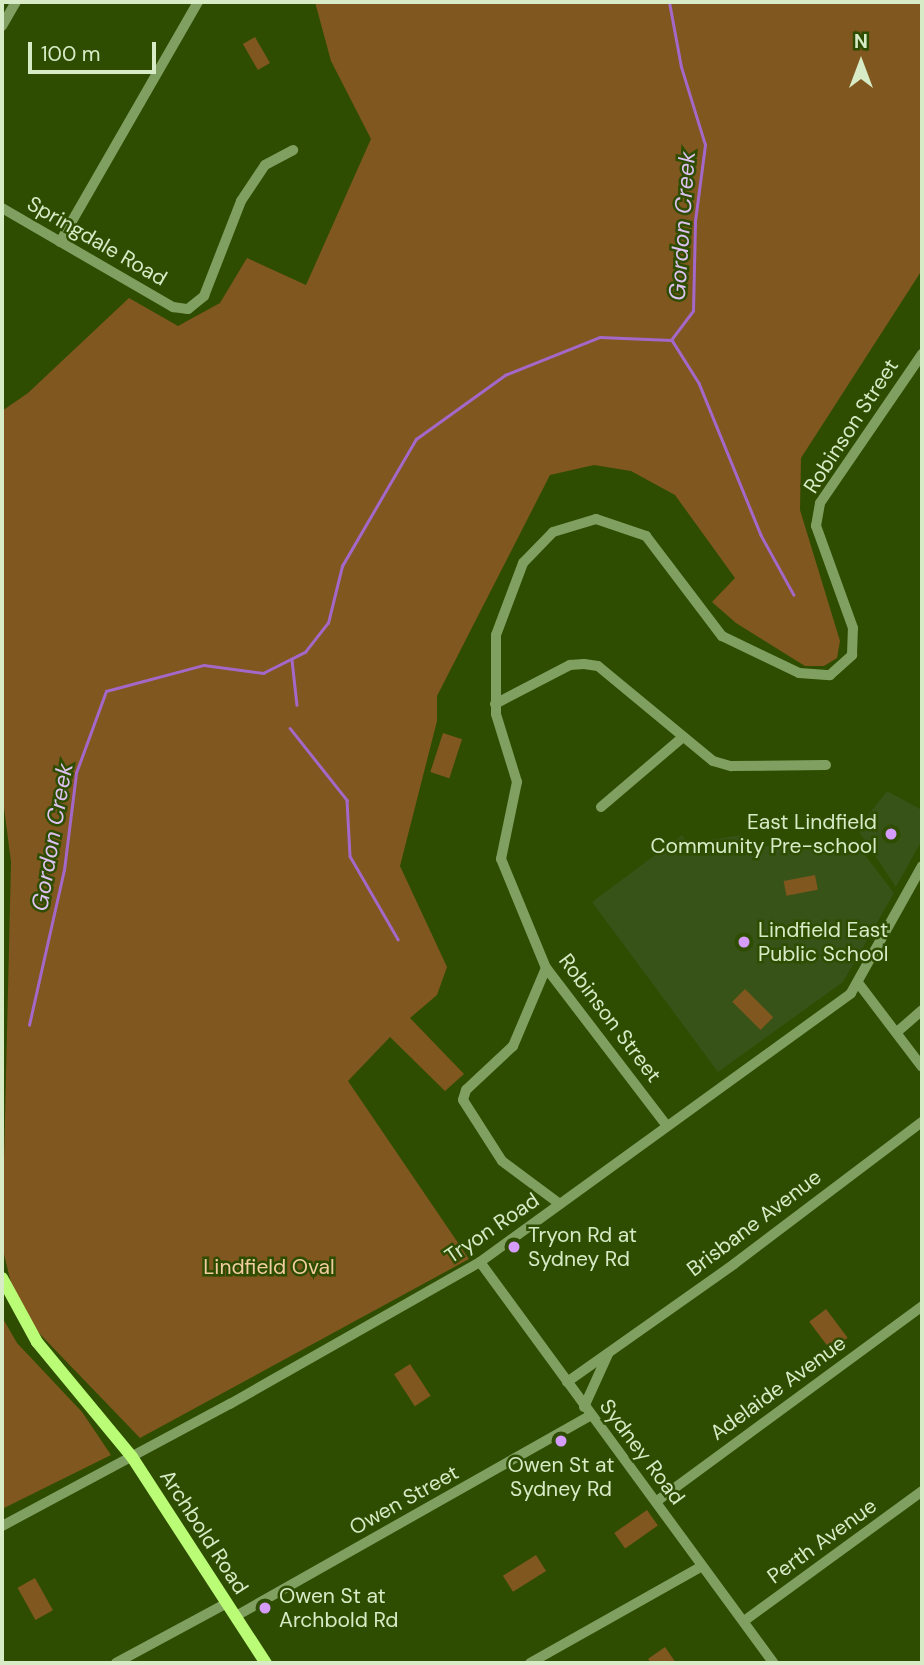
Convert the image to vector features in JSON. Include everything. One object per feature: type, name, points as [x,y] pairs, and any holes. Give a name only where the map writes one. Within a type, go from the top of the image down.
[{"type":"main road","name":"Archbold Road","points":[[2,1278],[37,1342],[132,1457],[266,1663]]},
{"type":"street","points":[[2,26],[16,2]]},
{"type":"street","points":[[60,242],[198,2]]},
{"type":"street","name":"Springdale Road","points":[[2,208],[173,307],[188,309],[200,302],[241,201],[265,165],[293,149]]},
{"type":"street","name":"Robinson Street","points":[[667,1126],[546,968],[501,859],[517,782],[495,704],[496,635],[523,563],[553,532],[596,519],[646,537],[722,636],[799,673],[830,675],[852,656],[853,628],[816,526],[820,503],[922,354]]},
{"type":"street","points":[[495,704],[570,665],[598,666],[713,761],[731,766],[826,765]]},
{"type":"street","points":[[601,807],[682,737]]},
{"type":"street","name":"Tryon Road","points":[[2,1525],[132,1457],[480,1262],[859,984],[922,866]]},
{"type":"street","points":[[546,968],[513,1046],[466,1090],[463,1100],[502,1161],[560,1204]]},
{"type":"street","points":[[859,984],[922,1067]]},
{"type":"street","points":[[897,1032],[922,1010]]},
{"type":"street","name":"Brisbane Avenue","points":[[567,1382],[922,1122]]},
{"type":"street","name":"Sydney Road","points":[[480,1262],[587,1412],[657,1501],[774,1663]]},
{"type":"street","name":"Adelaide Avenue","points":[[657,1501],[922,1306]]},
{"type":"street","name":"Brisbane Avenue","points":[[587,1412],[608,1353]]},
{"type":"street","name":"Owen Street","points":[[236,1616],[587,1412]]},
{"type":"street","name":"Perth Avenue","points":[[744,1621],[922,1492]]},
{"type":"street","points":[[530,1663],[702,1566]]},
{"type":"street","points":[[116,1663],[227,1603]]},
{"type":"shaded area","name":"East Lindfield Community Pre-school","points":[[887,791],[922,810],[922,840],[896,887],[857,829]]},
{"type":"shaded area","name":"Lindfield East Public School","points":[[682,835],[688,843],[742,835],[743,845],[862,851],[894,893],[843,982],[718,1072],[592,902]]},
{"type":"green space","name":"Lindfield Oval","points":[[315,2],[922,2],[922,270],[801,458],[800,510],[840,641],[837,658],[824,666],[805,666],[736,623],[712,602],[735,578],[675,495],[631,471],[594,465],[550,475],[437,696],[437,721],[400,866],[447,967],[437,995],[410,1018],[464,1074],[445,1091],[390,1037],[348,1081],[469,1259],[140,1438],[36,1330],[12,1287],[2,1246],[11,862],[2,792],[2,411],[28,393],[129,298],[178,326],[220,303],[247,258],[306,285],[371,139],[331,61]]},
{"type":"green space","points":[[255,37],[270,63],[258,70],[243,44]]},
{"type":"green space","points":[[443,733],[462,739],[449,778],[430,772]]},
{"type":"green space","points":[[815,875],[818,890],[786,896],[784,881]]},
{"type":"green space","points":[[745,989],[773,1017],[761,1030],[732,1002]]},
{"type":"green space","points":[[826,1309],[848,1338],[831,1350],[809,1322]]},
{"type":"green space","points":[[2,1317],[17,1343],[82,1412],[111,1455],[2,1509]]},
{"type":"green space","points":[[410,1364],[431,1396],[415,1406],[394,1374]]},
{"type":"green space","points":[[647,1510],[658,1526],[625,1549],[614,1533]]},
{"type":"green space","points":[[536,1555],[546,1571],[513,1592],[503,1576]]},
{"type":"green space","points":[[35,1578],[53,1610],[35,1620],[18,1588]]},
{"type":"green space","points":[[665,1647],[676,1663],[651,1663],[648,1659]]},
{"type":"waterway","name":"Gordon Creek","points":[[29,1025],[64,870],[76,773],[106,691],[204,665],[263,673],[305,652],[328,623],[342,566],[416,439],[505,375],[600,337],[671,340],[693,311],[695,221],[705,145],[681,67],[669,2]]},
{"type":"waterway","points":[[672,340],[699,383],[761,535],[794,595]]},
{"type":"waterway","points":[[292,660],[297,705]]},
{"type":"waterway","points":[[290,728],[347,800],[350,856],[398,939]]},
{"type":"place","name":"East Lindfield Community Pre-school","points":[[891,834]]},
{"type":"place","name":"Lindfield East Public School","points":[[744,942]]},
{"type":"place","name":"Tryon Rd at Sydney Rd","points":[[514,1247]]},
{"type":"place","name":"Owen St at Sydney Rd","points":[[561,1441]]},
{"type":"place","name":"Owen St at Archbold Rd","points":[[265,1608]]}]
